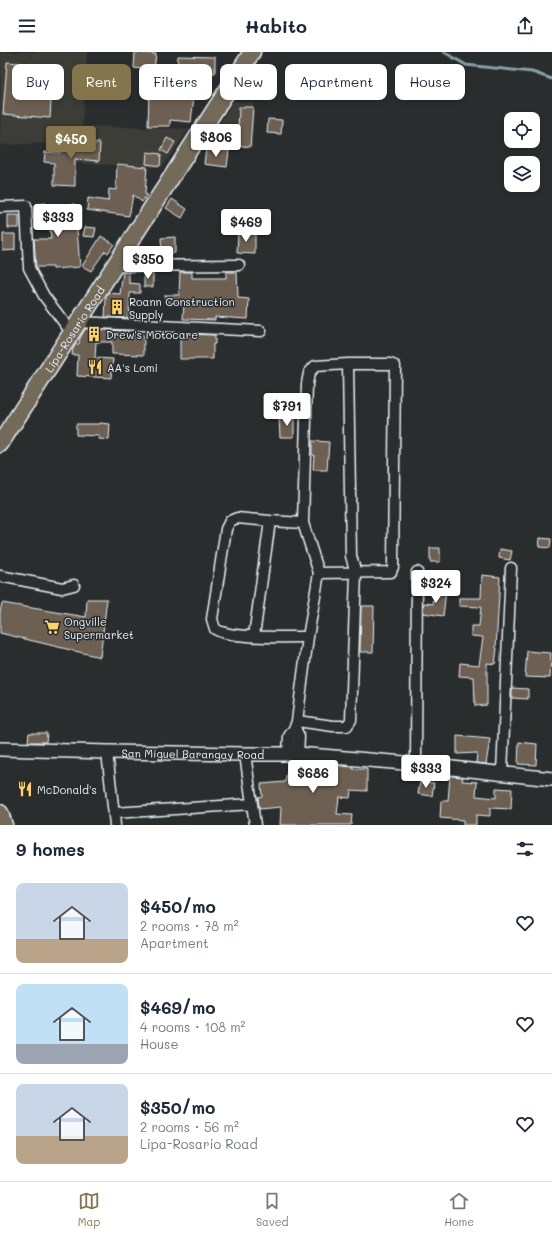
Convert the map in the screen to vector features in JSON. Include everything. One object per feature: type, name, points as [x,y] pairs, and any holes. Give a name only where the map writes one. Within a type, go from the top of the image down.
[{"type":"main road","name":"Lipa-Rosario Road","points":[[1,437],[116,266],[179,164],[252,52]]},
{"type":"main road","points":[[0,813],[4,825]]},
{"type":"street","points":[[0,207],[26,206],[29,268],[44,296],[75,328],[261,331]]},
{"type":"street","points":[[116,266],[239,265]]},
{"type":"street","points":[[296,724],[347,726],[351,720],[356,573],[351,556],[348,364]]},
{"type":"street","points":[[293,753],[289,736],[296,724],[308,637],[319,573],[303,523],[308,372],[315,366],[390,364],[395,366],[393,567],[391,572],[319,573]]},
{"type":"street","points":[[303,523],[237,518],[230,521],[226,529],[212,619],[215,629],[220,633],[254,636],[308,637]]},
{"type":"street","points":[[254,636],[270,521]]},
{"type":"street","points":[[502,773],[511,568]]},
{"type":"street","points":[[416,572],[416,764]]},
{"type":"street","points":[[0,576],[62,588],[74,585]]},
{"type":"street","name":"San Miguel Barangay Road","points":[[0,749],[245,754],[293,753],[416,764],[552,779]]},
{"type":"street","points":[[107,752],[115,825]]},
{"type":"street","points":[[245,754],[255,825]]},
{"type":"street","points":[[114,813],[252,804]]},
{"type":"shaded area","points":[[1,52],[87,52],[86,64],[72,64],[72,100],[84,100],[82,126],[189,129],[162,167],[74,163],[75,142],[0,145]]},
{"type":"shaded area","points":[[233,101],[254,103],[252,148],[209,142]]},
{"type":"building","points":[[135,52],[156,54],[155,64],[139,64],[139,68],[134,68]]},
{"type":"building","points":[[178,56],[215,57],[215,73],[212,73],[212,64],[178,64]]},
{"type":"building","points":[[7,62],[30,64],[12,64],[12,100],[51,100],[50,118],[3,114]]},
{"type":"building","points":[[149,100],[194,100],[191,122],[170,120],[170,126],[148,126]]},
{"type":"building","points":[[239,107],[253,107],[250,147],[229,144],[230,131],[238,132]]},
{"type":"building","points":[[268,119],[282,120],[281,134],[267,133]]},
{"type":"building","points":[[167,138],[175,142],[168,154],[161,150]]},
{"type":"building","points":[[61,141],[100,143],[99,161],[75,159],[75,186],[54,185],[54,163],[44,162],[45,152],[60,153]]},
{"type":"building","points":[[206,148],[229,151],[227,167],[204,164]]},
{"type":"building","points":[[147,152],[161,154],[160,166],[146,164]]},
{"type":"building","points":[[117,164],[147,167],[145,194],[147,195],[142,202],[133,195],[129,216],[87,210],[88,198],[108,201],[109,189],[116,190]]},
{"type":"building","points":[[172,199],[187,209],[182,218],[166,208]]},
{"type":"building","points":[[45,203],[45,206],[75,204],[80,267],[53,269],[53,267],[36,267],[34,239],[51,239],[49,219],[37,221],[36,204]]},
{"type":"building","points":[[8,215],[19,215],[19,228],[8,228]]},
{"type":"building","points":[[85,227],[96,228],[94,237],[83,236]]},
{"type":"building","points":[[238,232],[255,232],[255,254],[237,253]]},
{"type":"building","points":[[3,234],[15,234],[15,250],[3,251]]},
{"type":"building","points":[[101,236],[114,244],[108,253],[105,251],[91,271],[82,266]]},
{"type":"building","points":[[175,237],[175,253],[162,253],[161,238]]},
{"type":"building","points":[[145,249],[160,250],[160,259],[145,259]]},
{"type":"building","name":"Roann Construction Supply","points":[[123,272],[129,272],[129,283],[140,284],[140,293],[130,293],[129,318],[105,317],[106,297],[108,293],[120,294]]},
{"type":"building","points":[[144,272],[153,272],[153,287],[144,287]]},
{"type":"building","points":[[180,272],[192,272],[192,278],[226,278],[226,272],[237,272],[238,298],[249,299],[248,319],[215,317],[215,320],[183,319],[184,303],[165,302],[165,295],[179,295]]},
{"type":"building","points":[[85,329],[128,331],[128,335],[144,335],[144,355],[112,354],[112,342],[96,342],[95,358],[113,359],[111,378],[77,376],[78,355],[72,355],[73,349],[76,344],[79,344],[80,338]]},
{"type":"building","points":[[180,334],[215,335],[215,344],[213,344],[213,359],[180,359]]},
{"type":"building","points":[[294,416],[294,437],[280,437],[279,417]]},
{"type":"building","points":[[76,424],[110,424],[109,440],[99,439],[99,436],[76,435]]},
{"type":"building","points":[[312,441],[329,442],[327,470],[313,470],[314,455],[312,455]]},
{"type":"building","points":[[540,538],[551,539],[550,548],[539,547]]},
{"type":"building","points":[[430,548],[440,548],[440,562],[430,562]]},
{"type":"building","points":[[500,549],[512,551],[510,560],[499,558]]},
{"type":"building","points":[[482,575],[500,577],[497,648],[495,664],[487,663],[487,705],[475,706],[474,677],[459,676],[460,663],[479,665],[483,637],[471,636],[471,626],[479,626],[481,607],[459,606],[459,598],[481,598]]},
{"type":"building","points":[[435,590],[446,591],[443,616],[423,613],[424,603],[433,604]]},
{"type":"building","name":"Ongville Supermarket","points":[[87,599],[107,599],[100,657],[0,633],[0,612],[2,603],[86,617]]},
{"type":"building","points":[[361,606],[374,606],[373,652],[360,652]]},
{"type":"building","points":[[527,651],[551,653],[550,678],[525,677]]},
{"type":"building","points":[[512,688],[528,689],[528,699],[512,698]]},
{"type":"building","points":[[29,733],[47,733],[46,742],[28,742]]},
{"type":"building","points":[[457,736],[490,739],[486,764],[476,763],[477,753],[457,754]]},
{"type":"building","points":[[519,742],[537,744],[536,765],[518,764]]},
{"type":"building","points":[[289,762],[315,763],[314,768],[330,770],[330,765],[353,767],[353,769],[367,769],[367,791],[351,790],[350,798],[339,797],[337,814],[352,815],[351,825],[280,825],[281,807],[259,809],[258,797],[262,796],[261,784],[285,782]]},
{"type":"building","points":[[450,776],[463,777],[462,781],[477,782],[476,796],[496,798],[496,788],[512,789],[511,809],[490,808],[490,816],[476,815],[476,825],[463,825],[463,820],[440,818],[441,801],[448,801]]},
{"type":"building","points":[[420,782],[434,783],[432,796],[418,794]]},
{"type":"waterway","points":[[444,52],[466,65],[532,72],[552,79]]},
{"type":"place","name":"Roann Construction Supply","points":[[117,307]]},
{"type":"place","name":"Drew's Motocare","points":[[94,334]]},
{"type":"place","name":"AA's Lomi","points":[[95,367]]},
{"type":"place","name":"Ongville Supermarket","points":[[52,627]]},
{"type":"place","name":"McDonald's","points":[[25,789]]}]
